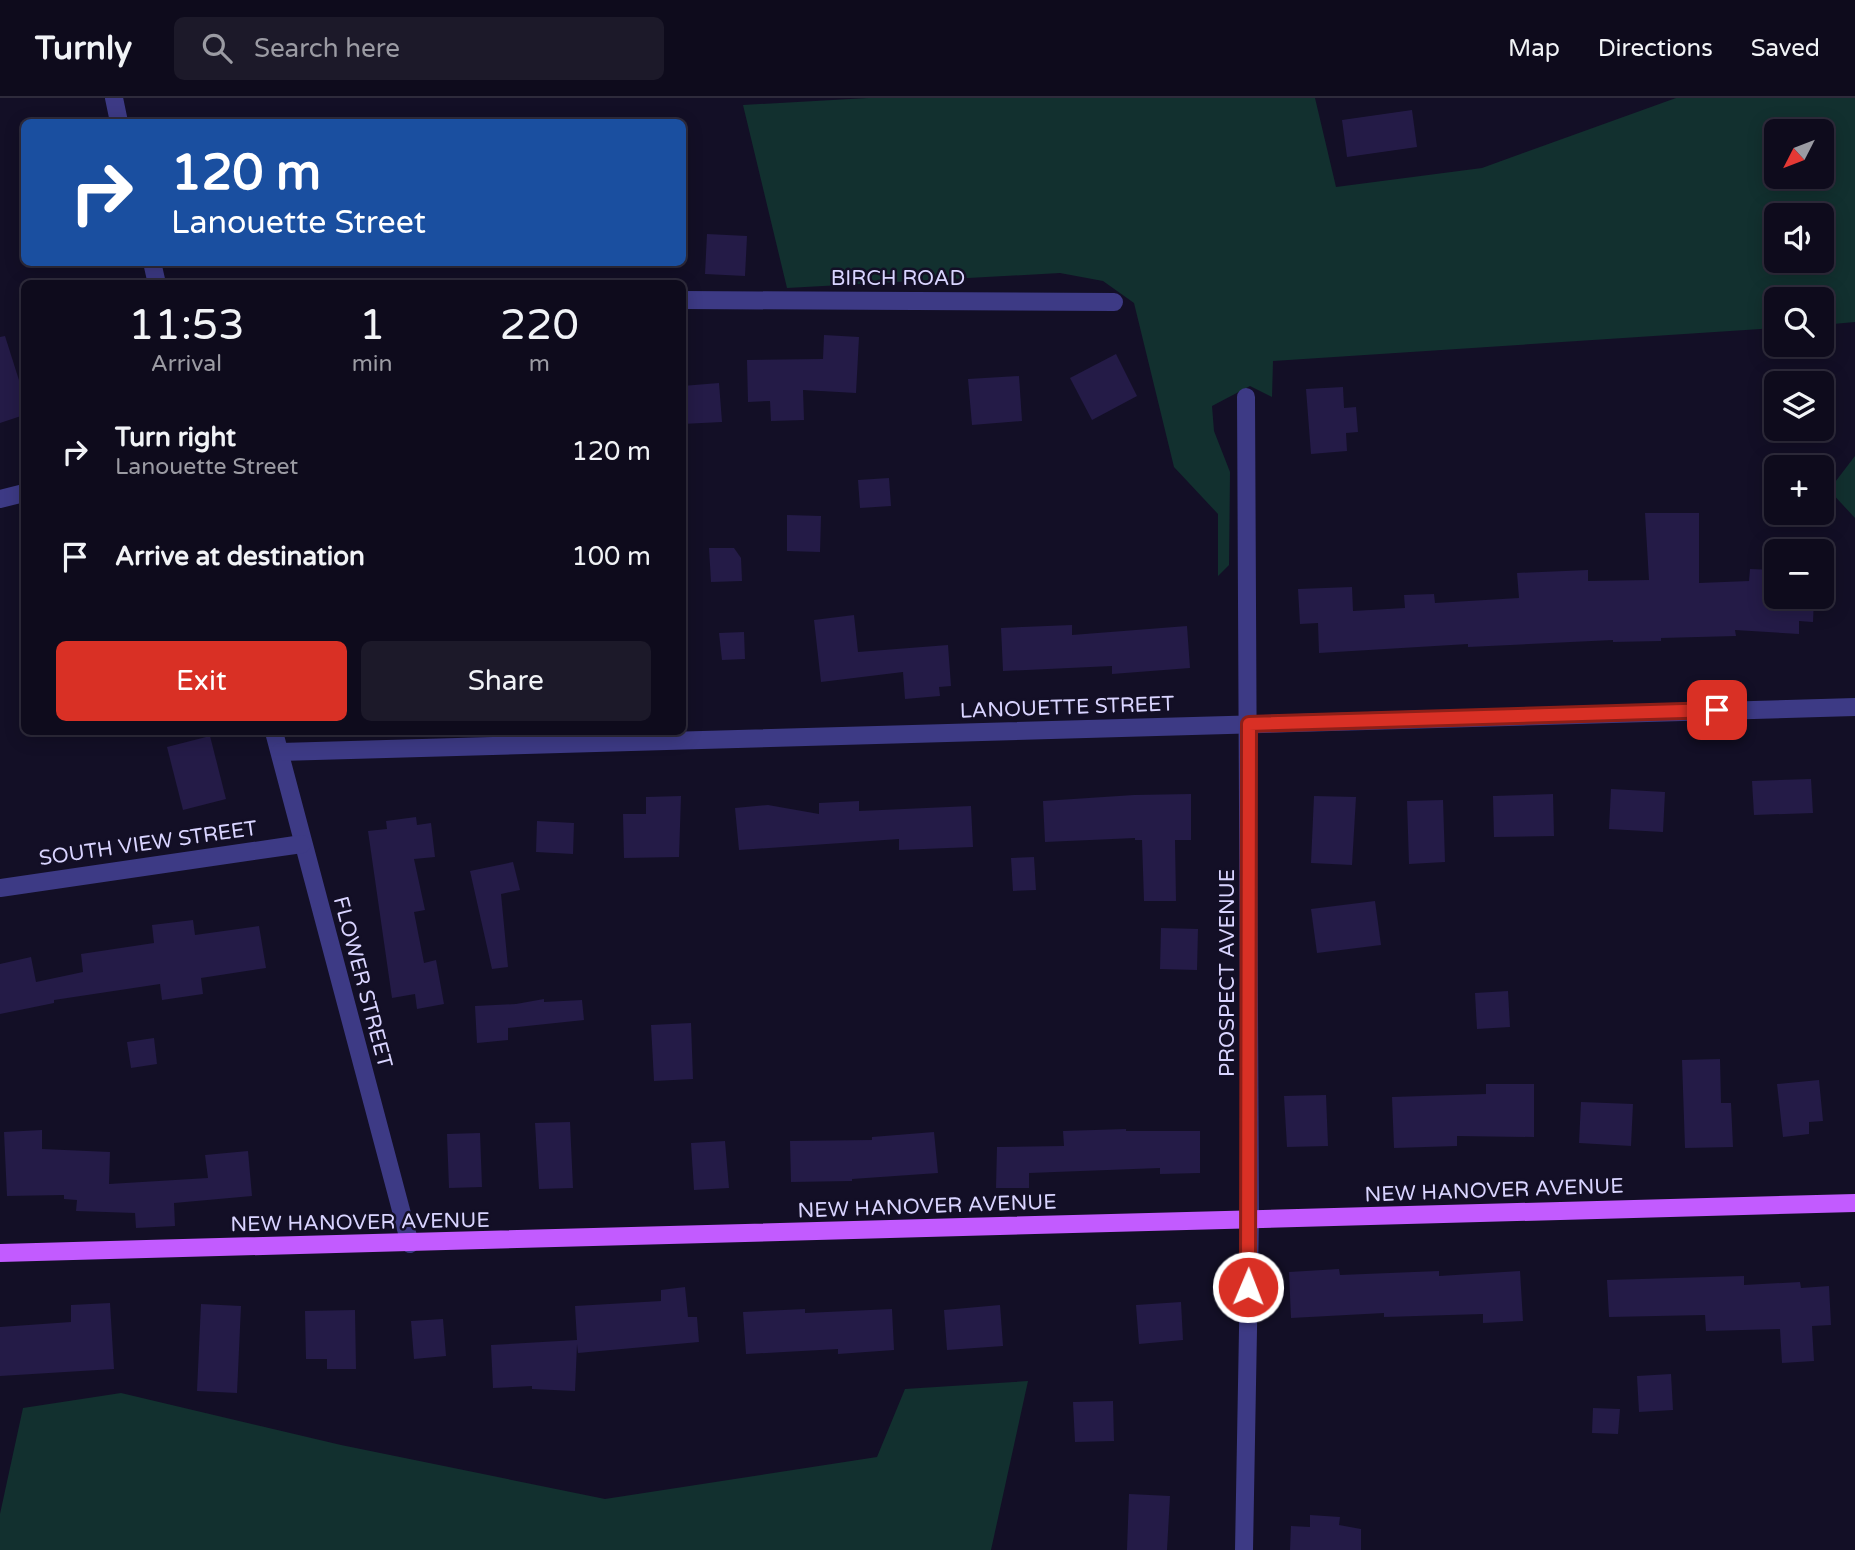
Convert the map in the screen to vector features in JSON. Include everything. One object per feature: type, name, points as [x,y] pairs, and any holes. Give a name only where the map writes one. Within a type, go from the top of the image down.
[{"type":"main road","name":"NEW HANOVER AVENUE","points":[[0,1253],[1855,1203]]},
{"type":"street","points":[[114,98],[118,119]]},
{"type":"street","name":"BIRCH ROAD","points":[[686,300],[1114,302]]},
{"type":"street","name":"PROSPECT AVENUE","points":[[1244,1550],[1250,1219],[1247,397]]},
{"type":"street","points":[[0,499],[21,494]]},
{"type":"street","name":"LANOUETTE STREET","points":[[280,752],[1855,706]]},
{"type":"street","name":"FLOWER STREET","points":[[275,735],[410,1244]]},
{"type":"street","name":"SOUTH VIEW STREET","points":[[0,888],[302,844]]},
{"type":"green space","points":[[868,98],[1315,98],[1336,187],[1482,168],[1676,98],[1855,98],[1855,322],[1834,324],[1834,287],[1764,287],[1764,329],[1273,361],[1272,397],[1250,386],[1212,406],[1214,431],[1230,472],[1229,565],[1218,576],[1218,514],[1174,467],[1134,303],[1103,281],[1060,273],[787,288],[743,105]]},
{"type":"green space","points":[[1855,456],[1855,518],[1834,495],[1834,483]]},
{"type":"green space","points":[[1028,1381],[991,1550],[0,1550],[0,1514],[23,1408],[121,1393],[341,1445],[605,1499],[877,1457],[905,1389]]},
{"type":"building","points":[[1412,110],[1417,147],[1347,157],[1342,120]]},
{"type":"building","points":[[707,234],[747,236],[745,276],[705,274]]},
{"type":"building","points":[[824,335],[859,337],[856,393],[803,390],[804,420],[771,421],[770,401],[748,402],[747,360],[823,359]]},
{"type":"building","points":[[5,336],[21,387],[21,416],[0,423],[0,337]]},
{"type":"building","points":[[1116,354],[1137,396],[1092,420],[1070,378]]},
{"type":"building","points":[[1019,376],[1022,421],[972,425],[968,379]]},
{"type":"building","points":[[719,383],[722,422],[686,424],[686,386]]},
{"type":"building","points":[[1343,387],[1344,408],[1356,407],[1358,432],[1346,433],[1347,451],[1311,454],[1306,389]]},
{"type":"building","points":[[889,478],[891,506],[860,508],[858,480]]},
{"type":"building","points":[[1645,513],[1699,513],[1699,583],[1749,581],[1750,569],[1764,570],[1764,609],[1814,609],[1813,622],[1799,621],[1799,634],[1735,630],[1736,636],[1661,638],[1661,641],[1613,640],[1468,647],[1468,644],[1319,653],[1318,623],[1300,624],[1298,589],[1352,587],[1353,611],[1405,608],[1404,595],[1434,594],[1435,603],[1519,598],[1517,573],[1588,570],[1588,581],[1649,580]]},
{"type":"building","points":[[787,515],[821,516],[820,552],[787,551]]},
{"type":"building","points":[[709,548],[734,548],[741,558],[742,581],[711,582]]},
{"type":"building","points":[[854,615],[858,652],[948,645],[951,686],[939,687],[940,696],[905,699],[903,672],[821,682],[814,620]]},
{"type":"building","points":[[1072,625],[1072,635],[1187,626],[1190,668],[1112,674],[1112,666],[1003,671],[1001,628]]},
{"type":"building","points":[[744,632],[745,659],[722,660],[719,633]]},
{"type":"building","points":[[210,736],[226,799],[183,810],[167,747]]},
{"type":"building","points":[[1811,779],[1813,813],[1754,815],[1752,781]]},
{"type":"building","points":[[1611,789],[1665,792],[1663,832],[1609,829]]},
{"type":"building","points":[[1191,794],[1191,840],[1175,840],[1176,901],[1144,901],[1142,840],[1135,838],[1045,842],[1043,801]]},
{"type":"building","points":[[1553,794],[1554,836],[1494,837],[1493,796]]},
{"type":"building","points":[[681,796],[679,857],[624,858],[623,814],[646,814],[646,797]]},
{"type":"building","points":[[1314,796],[1356,797],[1352,865],[1311,863]]},
{"type":"building","points":[[1443,800],[1445,862],[1409,864],[1407,801]]},
{"type":"building","points":[[859,801],[859,811],[971,806],[973,847],[899,850],[899,839],[739,850],[735,808],[768,805],[819,814],[819,803]]},
{"type":"building","points":[[416,817],[417,825],[431,823],[435,857],[414,859],[425,910],[414,912],[424,963],[436,960],[444,1004],[417,1009],[415,994],[392,998],[368,831],[387,829],[386,821]]},
{"type":"building","points":[[537,821],[574,823],[573,854],[536,852]]},
{"type":"building","points":[[1034,857],[1036,890],[1013,891],[1011,858]]},
{"type":"building","points":[[513,862],[520,890],[501,894],[508,967],[492,969],[470,871]]},
{"type":"building","points":[[1375,901],[1381,945],[1317,953],[1311,909]]},
{"type":"building","points":[[193,920],[195,935],[259,926],[266,968],[201,978],[203,994],[162,1000],[160,984],[54,1000],[54,1003],[0,1014],[0,964],[31,957],[36,982],[83,972],[81,954],[154,943],[152,925]]},
{"type":"building","points":[[1161,928],[1198,929],[1197,970],[1160,969]]},
{"type":"building","points":[[1508,991],[1510,1027],[1477,1029],[1475,993]]},
{"type":"building","points":[[544,999],[544,1002],[582,1000],[584,1020],[508,1028],[508,1040],[477,1043],[475,1006],[516,1004]]},
{"type":"building","points":[[691,1023],[693,1079],[654,1081],[651,1025]]},
{"type":"building","points":[[154,1038],[157,1064],[131,1068],[127,1042]]},
{"type":"building","points":[[1720,1059],[1721,1103],[1731,1103],[1733,1147],[1685,1148],[1682,1060]]},
{"type":"building","points":[[1819,1080],[1823,1121],[1809,1122],[1809,1134],[1783,1137],[1777,1084]]},
{"type":"building","points":[[1486,1084],[1534,1084],[1534,1137],[1457,1136],[1457,1146],[1394,1148],[1392,1097],[1486,1094]]},
{"type":"building","points":[[1326,1095],[1328,1146],[1287,1147],[1284,1096]]},
{"type":"building","points":[[1581,1102],[1633,1104],[1631,1146],[1579,1143]]},
{"type":"building","points":[[570,1122],[573,1188],[539,1189],[535,1123]]},
{"type":"building","points":[[42,1130],[42,1149],[110,1152],[109,1184],[208,1178],[205,1155],[248,1151],[252,1196],[174,1203],[175,1226],[136,1228],[135,1213],[76,1211],[77,1200],[64,1199],[64,1195],[7,1196],[4,1132]]},
{"type":"building","points":[[1063,1131],[1200,1131],[1200,1173],[1160,1174],[1160,1168],[1029,1173],[1029,1188],[996,1188],[997,1147],[1064,1146]]},
{"type":"building","points":[[934,1132],[938,1173],[852,1181],[791,1182],[790,1141],[872,1140],[872,1137]]},
{"type":"building","points":[[480,1133],[482,1187],[449,1188],[447,1134]]},
{"type":"building","points":[[725,1141],[729,1188],[694,1190],[691,1143]]},
{"type":"building","points":[[1339,1269],[1340,1275],[1439,1271],[1439,1276],[1520,1271],[1523,1321],[1483,1323],[1483,1314],[1384,1317],[1384,1313],[1291,1318],[1289,1272]]},
{"type":"building","points":[[1744,1276],[1744,1285],[1800,1282],[1801,1288],[1829,1286],[1831,1325],[1812,1326],[1814,1361],[1782,1363],[1780,1329],[1706,1331],[1705,1315],[1609,1317],[1607,1280]]},
{"type":"building","points":[[685,1287],[688,1317],[697,1317],[699,1342],[578,1353],[577,1344],[575,1391],[532,1389],[532,1386],[493,1388],[491,1345],[577,1340],[575,1306],[661,1301],[661,1290]]},
{"type":"building","points":[[1181,1302],[1183,1340],[1139,1344],[1136,1305]]},
{"type":"building","points":[[110,1303],[114,1369],[0,1376],[0,1327],[71,1322],[71,1305]]},
{"type":"building","points":[[201,1304],[241,1306],[237,1393],[197,1391]]},
{"type":"building","points":[[1000,1305],[1003,1346],[947,1350],[944,1310]]},
{"type":"building","points":[[805,1309],[805,1313],[892,1309],[894,1350],[838,1354],[838,1349],[746,1354],[743,1312]]},
{"type":"building","points":[[355,1310],[356,1369],[327,1369],[327,1359],[306,1359],[305,1311]]},
{"type":"building","points":[[443,1319],[446,1356],[414,1359],[411,1321]]},
{"type":"building","points":[[1671,1374],[1673,1410],[1639,1412],[1637,1376]]},
{"type":"building","points":[[1113,1401],[1114,1441],[1075,1442],[1073,1402]]},
{"type":"building","points":[[1593,1408],[1620,1409],[1618,1434],[1592,1433]]},
{"type":"building","points":[[1129,1494],[1170,1496],[1167,1550],[1127,1550]]},
{"type":"building","points":[[1310,1515],[1340,1517],[1339,1525],[1361,1529],[1361,1550],[1290,1550],[1291,1526],[1310,1527]]},
{"type":"route","points":[[1248,1287],[1249,724],[1717,710]]}]
